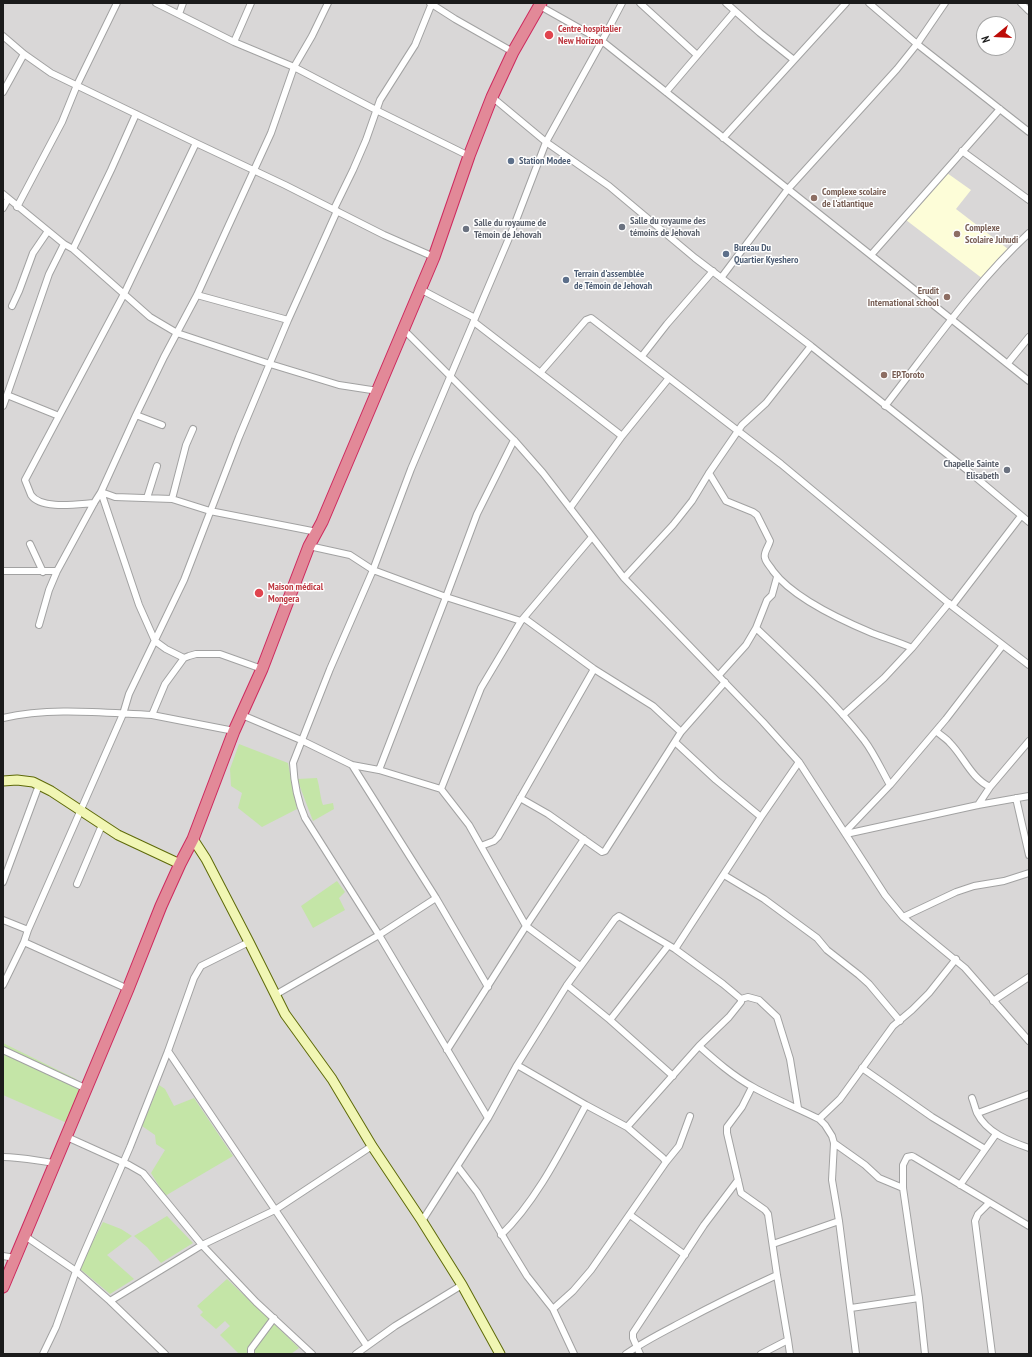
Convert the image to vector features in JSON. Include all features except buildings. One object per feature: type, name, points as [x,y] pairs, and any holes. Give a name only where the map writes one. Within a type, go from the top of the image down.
[{"type":"highway","points":[[3,1288],[87,1089],[161,906],[193,839],[234,731],[262,669],[309,546],[317,532],[378,391],[434,257],[469,156],[492,97],[513,52],[541,5]]},
{"type":"street","points":[[18,207],[62,122],[77,85],[117,3]]},
{"type":"street","points":[[156,3],[234,42],[294,68],[469,156]]},
{"type":"street","points":[[179,14],[183,3]]},
{"type":"street","points":[[234,42],[251,3]]},
{"type":"street","points":[[39,625],[49,590],[57,571],[94,502],[101,492],[136,415],[197,295],[271,133],[294,68],[328,3]]},
{"type":"street","points":[[3,985],[24,942],[123,714],[129,694],[184,580],[239,437],[353,170],[381,98],[415,45],[432,3],[454,19],[513,52]]},
{"type":"street","points":[[488,1118],[379,935],[305,818],[299,805],[292,763],[330,669],[373,570],[411,469],[512,231],[546,142],[622,3]]},
{"type":"street","points":[[640,3],[697,55]]},
{"type":"street","points":[[726,3],[794,60]]},
{"type":"street","points":[[723,138],[846,3]]},
{"type":"street","points":[[869,3],[917,44],[1029,132]]},
{"type":"street","points":[[721,278],[788,189],[897,69],[917,44],[945,3]]},
{"type":"street","points":[[1021,3],[1029,11]]},
{"type":"street","points":[[541,5],[602,42],[1029,381]]},
{"type":"street","points":[[666,92],[735,11]]},
{"type":"street","points":[[3,36],[24,54],[51,73],[434,257]]},
{"type":"street","points":[[3,92],[24,54]]},
{"type":"street","points":[[492,97],[546,142],[609,186],[721,278],[811,346],[967,470],[1029,522]]},
{"type":"street","points":[[871,255],[1000,109]]},
{"type":"street","points":[[73,249],[136,114]]},
{"type":"street","points":[[94,502],[46,504],[36,500],[25,480],[124,294],[196,143]]},
{"type":"street","points":[[962,151],[1029,200]]},
{"type":"street","points":[[3,208],[6,196],[64,244],[73,249],[150,317],[177,333],[339,385],[378,391]]},
{"type":"street","points":[[12,306],[19,291],[32,253],[48,231]]},
{"type":"street","points":[[885,406],[982,282],[1029,233]]},
{"type":"street","points":[[3,406],[49,274],[64,244]]},
{"type":"street","points":[[642,356],[713,271]]},
{"type":"street","points":[[420,289],[475,320],[540,373],[622,436]]},
{"type":"street","points":[[197,295],[288,320]]},
{"type":"street","points":[[540,373],[588,318],[591,318],[781,464],[861,532],[950,604],[1029,665]]},
{"type":"street","points":[[404,330],[514,440],[543,473],[624,578],[719,675],[799,762],[885,895],[902,917],[965,968],[1029,1041]]},
{"type":"street","points":[[1008,363],[1029,336]]},
{"type":"street","points":[[624,578],[673,525],[692,501],[742,425],[766,403],[811,346]]},
{"type":"street","points":[[570,508],[622,436],[669,378]]},
{"type":"street","points":[[7,396],[59,416]]},
{"type":"street","points":[[136,415],[162,425]]},
{"type":"street","points":[[172,499],[186,445],[192,429]]},
{"type":"street","points":[[379,770],[477,514],[514,440]]},
{"type":"street","points":[[148,498],[157,466]]},
{"type":"street","points":[[709,473],[726,501],[757,516],[770,541],[764,558],[777,576],[800,597],[872,633],[900,642],[912,648]]},
{"type":"street","points":[[101,492],[115,496],[172,499],[210,511],[317,532]]},
{"type":"street","points":[[101,492],[139,605],[155,641],[166,649],[184,658]]},
{"type":"street","points":[[843,715],[884,678],[912,648],[950,604],[1021,516]]},
{"type":"street","points":[[441,789],[481,688],[522,619],[592,537]]},
{"type":"street","points":[[30,544],[43,572]]},
{"type":"street","points":[[309,546],[350,555],[373,570],[446,597],[522,619],[594,669],[652,706],[682,732]]},
{"type":"street","points":[[3,571],[57,571]]},
{"type":"street","points":[[719,675],[744,649],[756,628],[764,606],[772,595],[777,576]]},
{"type":"street","points":[[756,628],[801,671],[843,715],[866,743],[890,785]]},
{"type":"street","points":[[846,833],[890,785],[936,731],[1003,645]]},
{"type":"street","points":[[152,715],[165,684],[184,658],[196,654],[220,654],[262,669]]},
{"type":"street","points":[[481,846],[494,841],[498,837],[594,669]]},
{"type":"street","points":[[520,798],[548,814],[602,852],[605,851],[682,732],[725,682]]},
{"type":"street","points":[[3,718],[19,714],[82,711],[152,715],[234,731]]},
{"type":"street","points":[[242,715],[301,740],[352,765],[379,770],[441,789],[462,815],[526,926],[580,966]]},
{"type":"street","points":[[936,731],[950,743],[969,769],[984,784],[990,786]]},
{"type":"street","points":[[978,805],[990,786],[1029,741]]},
{"type":"street","points":[[675,742],[716,780],[761,817]]},
{"type":"street","points":[[675,950],[761,817],[799,762]]},
{"type":"street","points":[[352,765],[436,898],[488,987]]},
{"type":"street","points":[[3,781],[17,780],[32,782],[39,785],[118,835],[180,864]]},
{"type":"street","points":[[3,882],[39,785]]},
{"type":"street","points":[[846,833],[978,805],[1029,796]]},
{"type":"street","points":[[1016,798],[1029,855]]},
{"type":"street","points":[[77,884],[102,825]]},
{"type":"street","points":[[193,839],[206,859],[275,995],[292,1025],[332,1079],[372,1146],[422,1221],[462,1285],[500,1354]]},
{"type":"street","points":[[447,1050],[526,926],[584,839]]},
{"type":"street","points":[[902,917],[956,892],[974,886],[1004,881],[1029,873]]},
{"type":"street","points":[[724,874],[764,899],[817,938],[827,950],[869,984],[900,1021]]},
{"type":"street","points":[[275,995],[379,935],[436,898]]},
{"type":"street","points":[[422,1221],[458,1167],[488,1118],[517,1065],[567,985],[615,919],[619,916],[675,950],[724,984],[741,999]]},
{"type":"street","points":[[3,920],[28,930]]},
{"type":"street","points":[[24,942],[128,989]]},
{"type":"street","points":[[43,1354],[56,1327],[76,1271],[123,1163],[168,1051],[194,978],[201,966],[249,942]]},
{"type":"street","points":[[610,1020],[668,946]]},
{"type":"street","points":[[819,1119],[840,1099],[892,1026],[900,1021],[929,993],[956,960]]},
{"type":"street","points":[[993,1001],[1029,977]]},
{"type":"street","points":[[567,985],[610,1020],[673,1076]]},
{"type":"street","points":[[741,999],[748,997],[759,1000],[777,1017],[790,1059],[798,1108]]},
{"type":"street","points":[[627,1127],[699,1046],[741,1004],[741,999]]},
{"type":"street","points":[[699,1046],[724,1068],[752,1087],[819,1119],[830,1131],[834,1143],[832,1180],[839,1221],[856,1354]]},
{"type":"street","points":[[3,1050],[87,1089]]},
{"type":"street","points":[[168,1051],[367,1346]]},
{"type":"street","points":[[517,1065],[627,1127],[666,1162]]},
{"type":"street","points":[[862,1068],[932,1117],[985,1149]]},
{"type":"street","points":[[752,1087],[742,1107],[727,1127],[726,1133],[742,1194],[767,1212],[790,1354]]},
{"type":"street","points":[[978,1113],[1029,1094]]},
{"type":"street","points":[[972,1098],[978,1113],[996,1134],[1029,1148]]},
{"type":"street","points":[[501,1235],[511,1226],[531,1200],[586,1105]]},
{"type":"street","points":[[553,1309],[582,1281],[666,1162],[679,1146],[690,1116]]},
{"type":"street","points":[[960,1185],[996,1134]]},
{"type":"street","points":[[67,1137],[143,1173],[202,1245],[256,1302],[312,1354]]},
{"type":"street","points":[[834,1143],[865,1165],[880,1178],[903,1188]]},
{"type":"street","points":[[110,1301],[202,1245],[275,1210],[372,1146]]},
{"type":"street","points":[[925,1354],[919,1298],[903,1188],[903,1165],[907,1157],[912,1156],[1029,1226]]},
{"type":"street","points":[[3,1157],[16,1157],[55,1163]]},
{"type":"street","points":[[458,1167],[477,1192],[501,1235],[528,1276],[553,1309],[574,1354]]},
{"type":"street","points":[[640,1354],[633,1338],[633,1333],[704,1225],[738,1180]]},
{"type":"street","points":[[989,1203],[978,1214],[975,1221],[992,1354]]},
{"type":"street","points":[[630,1215],[685,1255]]},
{"type":"street","points":[[773,1244],[839,1221]]},
{"type":"street","points":[[25,1236],[76,1271],[110,1301],[165,1354]]},
{"type":"street","points":[[3,1256],[15,1258]]},
{"type":"street","points":[[626,1354],[636,1347],[735,1294],[777,1275]]},
{"type":"street","points":[[356,1354],[395,1326],[462,1285]]},
{"type":"street","points":[[851,1308],[919,1298]]},
{"type":"street","points":[[251,1354],[251,1350],[274,1318]]},
{"type":"street","points":[[761,1354],[788,1340]]},
{"type":"shaded area","points":[[3,3],[1029,3],[1029,1354],[3,1354]]},
{"type":"shaded area","name":"Complexe Scolaire Juhudi","points":[[947,173],[971,190],[956,209],[1008,249],[983,279],[906,220]]},
{"type":"green space","points":[[239,744],[288,763],[297,809],[262,827],[238,808],[242,793],[231,786],[230,769]]},
{"type":"green space","points":[[317,778],[323,805],[333,803],[334,809],[313,821],[297,779]]},
{"type":"green space","points":[[337,881],[345,892],[339,898],[345,910],[313,928],[301,906]]},
{"type":"green space","points":[[3,1043],[76,1079],[79,1091],[67,1123],[3,1095]]},
{"type":"green space","points":[[159,1085],[165,1089],[174,1106],[194,1098],[233,1156],[165,1196],[151,1173],[165,1150],[156,1144],[155,1135],[142,1126]]},
{"type":"green space","points":[[167,1216],[193,1243],[161,1263],[147,1247],[134,1236]]},
{"type":"green space","points":[[103,1222],[121,1229],[132,1236],[107,1255],[134,1279],[110,1294],[79,1268]]},
{"type":"green space","points":[[227,1279],[299,1348],[291,1354],[239,1354],[220,1335],[230,1326],[225,1321],[216,1329],[200,1315],[203,1312],[197,1306]]},
{"type":"place","name":"Centre hospitalier New Horizon","points":[[549,35]]},
{"type":"place","name":"Station Modee","points":[[511,161]]},
{"type":"place","name":"Complexe scolaire de l'atlantique","points":[[814,198]]},
{"type":"place","name":"Salle du royaume des témoins de Jehovah","points":[[622,227]]},
{"type":"place","name":"Salle du royaume de Témoin de Jehovah","points":[[466,229]]},
{"type":"place","name":"Complexe Scolaire Juhudi","points":[[957,234]]},
{"type":"place","name":"Bureau Du Quartier Kyeshero","points":[[726,254]]},
{"type":"place","name":"Terrain d'assemblée de Témoin de Jehovah","points":[[566,280]]},
{"type":"place","name":"Erudit International school","points":[[947,297]]},
{"type":"place","name":"EP.Toroto","points":[[884,375]]},
{"type":"place","name":"Chapelle Sainte Elisabeth","points":[[1007,470]]},
{"type":"place","name":"Maison médical Mongera","points":[[259,593]]}]
